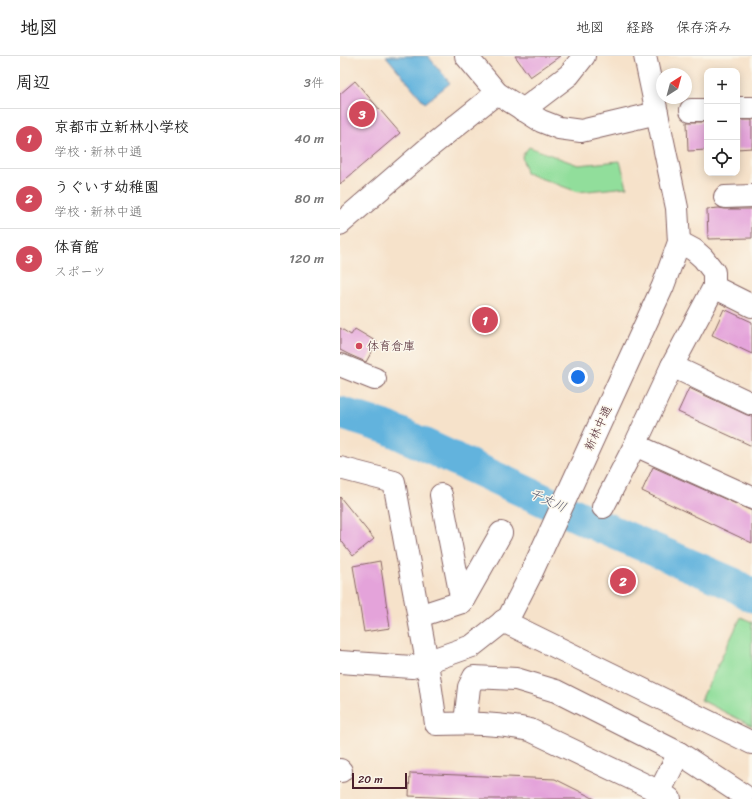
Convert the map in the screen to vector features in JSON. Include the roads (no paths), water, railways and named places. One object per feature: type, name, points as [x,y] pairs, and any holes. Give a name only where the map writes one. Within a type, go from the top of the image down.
[{"type":"street","points":[[466,56],[497,93],[541,121],[553,125],[581,131],[657,113]]},
{"type":"street","points":[[523,110],[569,75],[583,56]]},
{"type":"street","name":"新林中通","points":[[340,662],[412,667],[472,646],[510,617],[663,286],[679,242],[677,208],[646,56]]},
{"type":"street","points":[[340,224],[427,149],[497,93]]},
{"type":"street","points":[[740,108],[752,108]]},
{"type":"street","points":[[724,197],[752,196]]},
{"type":"street","points":[[603,507],[635,445],[672,366],[714,288],[714,272],[703,258],[694,250],[679,242]]},
{"type":"street","points":[[714,288],[752,306]]},
{"type":"street","points":[[340,365],[375,380]]},
{"type":"street","points":[[672,366],[752,404]]},
{"type":"street","points":[[635,445],[752,498]]},
{"type":"street","points":[[340,468],[394,482],[427,662],[436,724],[465,723],[508,725],[530,730],[662,797],[679,753]]},
{"type":"street","points":[[441,495],[462,602]]},
{"type":"street","points":[[419,616],[462,602],[501,533]]},
{"type":"street","points":[[503,622],[752,743]]},
{"type":"street","points":[[465,723],[468,687],[474,678],[516,679],[556,691],[679,753],[742,795]]},
{"type":"water","points":[[386,56],[428,56],[450,83],[425,103]]},
{"type":"waterway","name":"千丈川","points":[[340,413],[388,428],[597,525],[733,584],[752,596]]},
{"type":"place","name":"体育館","points":[[362,114]]},
{"type":"place","name":"京都市立新林小学校","points":[[485,320]]},
{"type":"place","name":"体育倉庫","points":[[359,346]]},
{"type":"place","name":"うぐいす幼稚園","points":[[623,581]]}]
